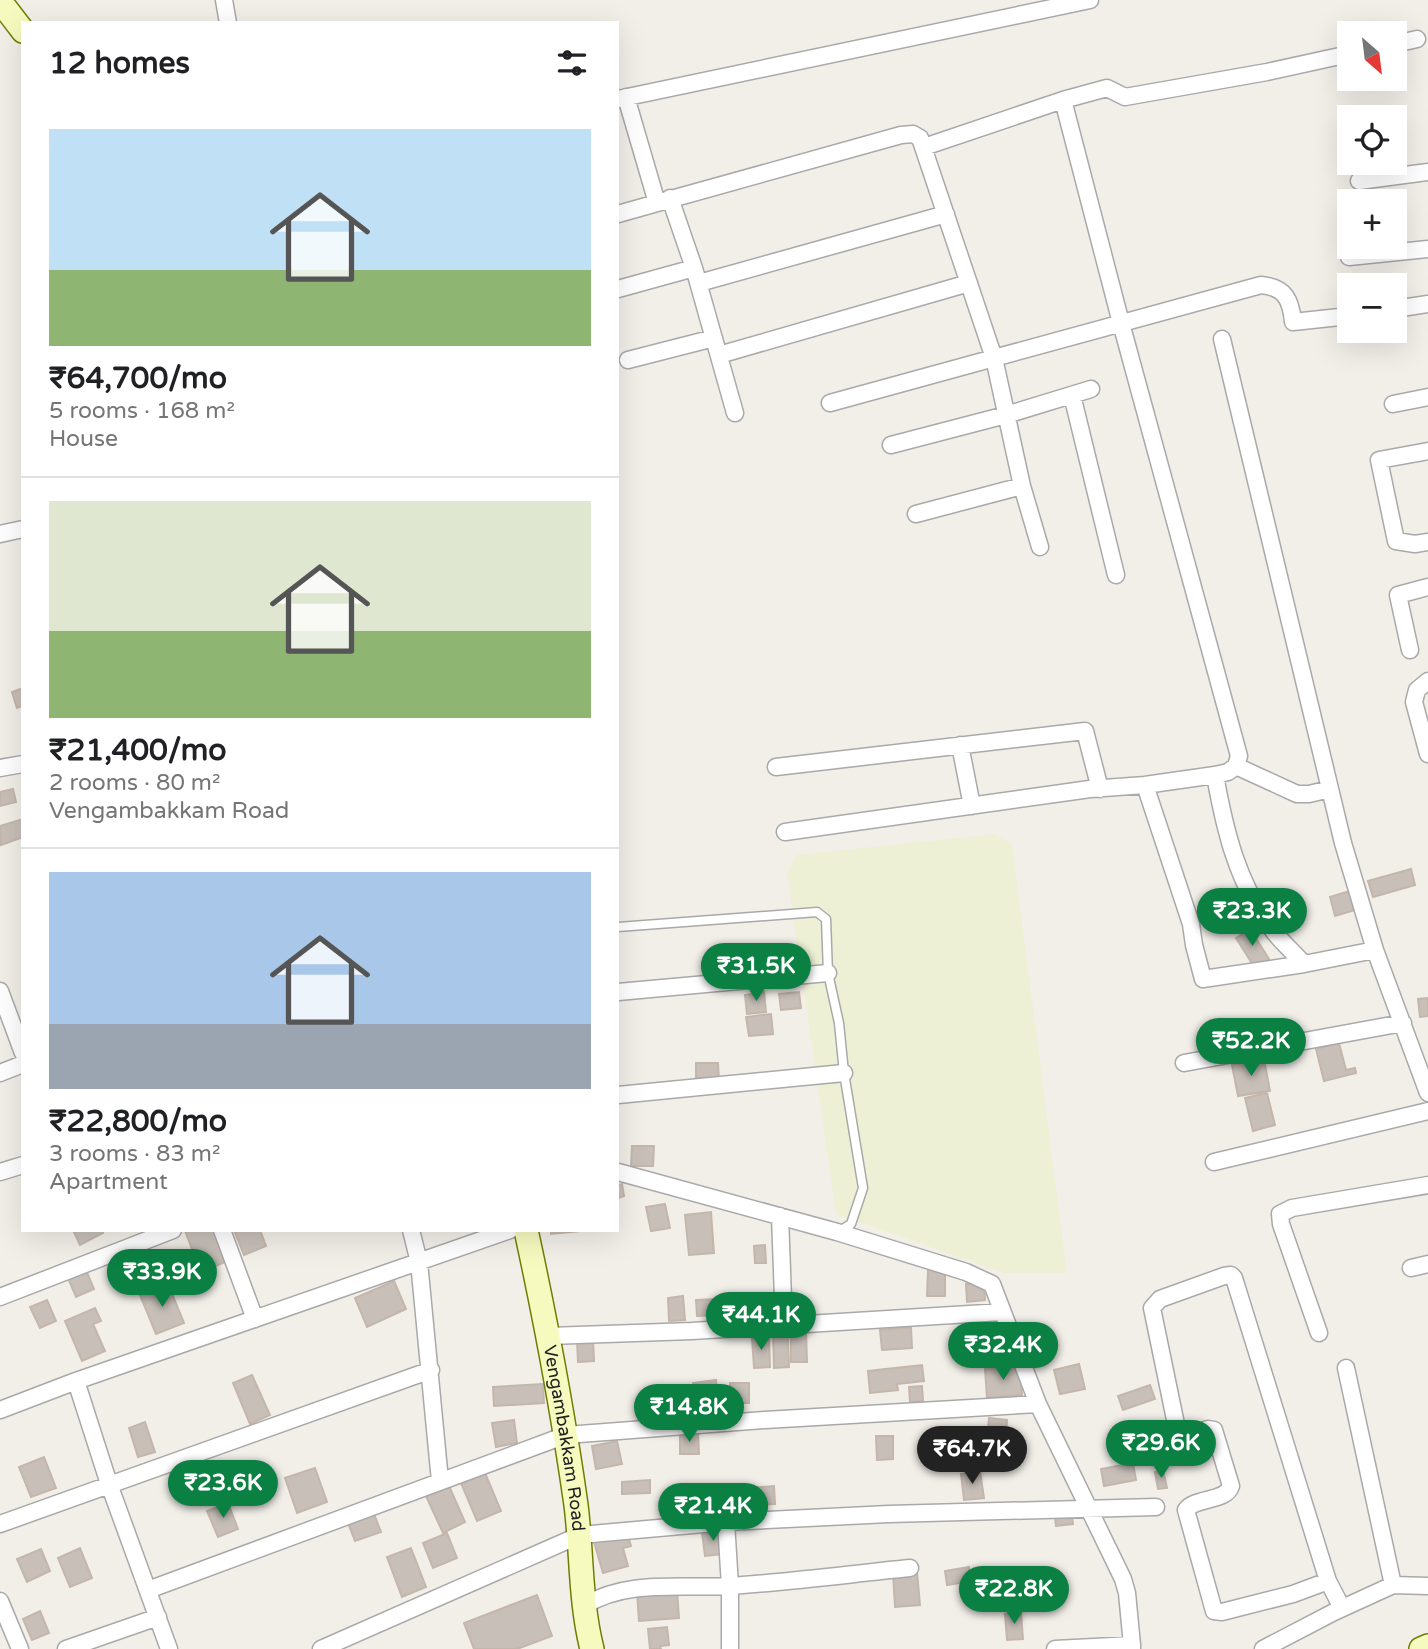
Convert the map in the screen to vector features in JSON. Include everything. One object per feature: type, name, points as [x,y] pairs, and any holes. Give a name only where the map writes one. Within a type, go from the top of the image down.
[{"type":"main road","points":[[0,2],[21,28]]},
{"type":"main road","name":"Vengambakkam Road","points":[[526,1232],[549,1336],[566,1435],[580,1535],[584,1606],[592,1649]]},
{"type":"main road","points":[[1421,1649],[1428,1646]]},
{"type":"street","points":[[224,0],[228,21]]},
{"type":"street","points":[[735,413],[697,276],[622,98],[1085,1]]},
{"type":"street","points":[[1407,41],[1417,39]]},
{"type":"street","points":[[924,147],[1107,88],[1125,97],[1337,57]]},
{"type":"street","points":[[785,832],[1215,775],[1228,772],[1236,766],[1239,757],[1238,745],[1121,323],[1063,100]]},
{"type":"street","points":[[619,214],[901,135],[913,134],[920,138],[993,358],[1022,486],[1040,547]]},
{"type":"street","points":[[1359,181],[1428,172]]},
{"type":"street","points":[[619,289],[697,276],[946,214]]},
{"type":"street","points":[[1407,251],[1428,249]]},
{"type":"street","points":[[719,355],[969,283]]},
{"type":"street","points":[[830,403],[1261,285],[1276,286],[1283,293],[1292,308],[1293,322],[1337,317]]},
{"type":"street","points":[[1407,307],[1428,304]]},
{"type":"street","points":[[628,360],[714,338]]},
{"type":"street","points":[[1222,338],[1343,843],[1374,950],[1425,1073],[1428,1093]]},
{"type":"street","points":[[891,445],[1006,415],[1091,389]]},
{"type":"street","points":[[1072,395],[1115,575]]},
{"type":"street","points":[[1392,404],[1428,397]]},
{"type":"street","points":[[1428,451],[1379,460],[1396,541],[1415,544],[1428,541]]},
{"type":"street","points":[[916,514],[1022,486]]},
{"type":"street","points":[[0,534],[21,529]]},
{"type":"street","points":[[1410,650],[1398,595],[1428,587]]},
{"type":"street","points":[[1428,681],[1418,690],[1414,702],[1428,754]]},
{"type":"street","points":[[776,767],[1085,731],[1100,789]]},
{"type":"street","points":[[960,745],[972,806]]},
{"type":"street","points":[[1236,766],[1297,794],[1330,789]]},
{"type":"street","points":[[0,768],[21,767]]},
{"type":"street","points":[[1215,775],[1225,831],[1249,892],[1275,933],[1304,964]]},
{"type":"street","points":[[1145,785],[1191,924],[1202,979],[1304,964],[1374,950]]},
{"type":"street","points":[[619,992],[828,974]]},
{"type":"street","points":[[0,991],[21,1048]]},
{"type":"street","points":[[1184,1063],[1403,1023]]},
{"type":"street","points":[[0,1073],[21,1064]]},
{"type":"street","points":[[619,1095],[844,1073]]},
{"type":"street","points":[[1213,1162],[1428,1111]]},
{"type":"street","points":[[0,1172],[21,1166]]},
{"type":"street","points":[[619,1172],[837,1232],[978,1276],[992,1284],[1038,1404],[1090,1509],[1127,1593],[1132,1647],[1055,1649]]},
{"type":"street","points":[[1319,1333],[1281,1224],[1280,1214],[1292,1208],[1428,1185]]},
{"type":"street","points":[[780,1216],[784,1326]]},
{"type":"street","points":[[0,1297],[168,1232]]},
{"type":"street","points":[[223,1232],[255,1319]]},
{"type":"street","points":[[412,1232],[419,1262],[440,1481]]},
{"type":"street","points":[[0,1410],[504,1232]]},
{"type":"street","points":[[1411,1268],[1428,1264]]},
{"type":"street","points":[[1328,1581],[1312,1588],[1222,1612],[1214,1611],[1186,1510],[1190,1505],[1226,1493],[1231,1486],[1214,1430],[1208,1429],[1184,1436],[1177,1429],[1152,1308],[1160,1299],[1224,1276],[1231,1275],[1234,1278],[1328,1581],[1342,1608]]},
{"type":"street","points":[[549,1336],[784,1326],[1002,1312]]},
{"type":"street","points":[[1346,1368],[1393,1585]]},
{"type":"street","points":[[0,1524],[431,1370]]},
{"type":"street","points":[[76,1381],[109,1485],[169,1649]]},
{"type":"street","points":[[148,1590],[566,1435],[1038,1404]]},
{"type":"street","points":[[321,1649],[580,1535],[726,1522],[889,1514],[1156,1507]]},
{"type":"street","points":[[726,1522],[730,1649]]},
{"type":"street","points":[[584,1606],[597,1598],[622,1591],[730,1586],[910,1568]]},
{"type":"street","points":[[1263,1649],[1393,1585],[1428,1586]]},
{"type":"street","points":[[1312,1588],[1327,1616]]},
{"type":"street","points":[[0,1601],[20,1649]]},
{"type":"street","points":[[66,1649],[158,1617]]},
{"type":"lane","points":[[619,927],[817,912],[826,919],[828,974],[839,1023],[844,1073],[863,1188],[851,1224],[837,1232]]},
{"type":"green space","points":[[995,834],[1012,844],[1067,1273],[1004,1273],[836,1214],[787,873],[796,855]]},
{"type":"building","points":[[21,689],[21,707],[17,708],[12,692]]},
{"type":"building","points":[[13,789],[16,802],[0,806],[0,792]]},
{"type":"building","points":[[21,820],[21,838],[1,845],[0,826]]},
{"type":"building","points":[[1411,869],[1415,885],[1373,897],[1368,881]]},
{"type":"building","points":[[1353,890],[1358,909],[1335,916],[1330,897]]},
{"type":"building","points":[[1250,929],[1269,959],[1255,968],[1236,938]]},
{"type":"building","points":[[764,992],[766,1012],[747,1014],[745,995]]},
{"type":"building","points":[[799,992],[801,1008],[781,1010],[779,994]]},
{"type":"building","points":[[1428,998],[1428,1016],[1420,1017],[1418,999]]},
{"type":"building","points":[[771,1014],[773,1034],[749,1036],[746,1017]]},
{"type":"building","points":[[1339,1043],[1346,1070],[1355,1068],[1356,1073],[1324,1081],[1316,1049]]},
{"type":"building","points":[[1264,1059],[1270,1091],[1238,1096],[1232,1065]]},
{"type":"building","points":[[696,1063],[718,1063],[719,1080],[696,1081]]},
{"type":"building","points":[[1267,1093],[1275,1125],[1253,1131],[1245,1098]]},
{"type":"building","points":[[632,1146],[654,1146],[653,1166],[631,1166]]},
{"type":"building","points":[[622,1184],[624,1196],[619,1198],[619,1185]]},
{"type":"building","points":[[665,1204],[670,1228],[651,1231],[646,1207]]},
{"type":"building","points":[[711,1212],[714,1253],[689,1255],[685,1215]]},
{"type":"building","points":[[74,1232],[103,1232],[103,1233],[80,1245]]},
{"type":"building","points":[[185,1232],[217,1232],[228,1261],[201,1272]]},
{"type":"building","points":[[235,1232],[261,1232],[266,1246],[244,1255]]},
{"type":"building","points":[[765,1245],[766,1263],[755,1263],[754,1246]]},
{"type":"building","points":[[86,1270],[94,1289],[76,1297],[68,1278]]},
{"type":"building","points":[[928,1270],[945,1271],[945,1296],[927,1296]]},
{"type":"building","points":[[394,1281],[406,1309],[367,1327],[355,1298]]},
{"type":"building","points":[[984,1283],[985,1300],[967,1302],[966,1284]]},
{"type":"building","points":[[168,1284],[184,1323],[156,1334],[140,1295]]},
{"type":"building","points":[[683,1296],[685,1320],[669,1321],[668,1298]]},
{"type":"building","points":[[727,1298],[743,1298],[742,1318],[726,1318]]},
{"type":"building","points":[[717,1299],[718,1315],[697,1316],[696,1300]]},
{"type":"building","points":[[47,1300],[56,1321],[40,1328],[30,1307]]},
{"type":"building","points":[[95,1308],[101,1321],[93,1324],[105,1351],[82,1361],[65,1321]]},
{"type":"building","points":[[911,1327],[912,1348],[882,1350],[880,1330]]},
{"type":"building","points":[[806,1331],[807,1362],[791,1362],[791,1332]]},
{"type":"building","points":[[773,1335],[788,1335],[789,1367],[774,1368]]},
{"type":"building","points":[[769,1336],[770,1367],[754,1368],[752,1337]]},
{"type":"building","points":[[593,1339],[594,1361],[578,1362],[577,1340]]},
{"type":"building","points":[[1079,1364],[1085,1389],[1060,1394],[1054,1370]]},
{"type":"building","points":[[922,1365],[924,1381],[897,1384],[898,1390],[870,1393],[868,1371]]},
{"type":"building","points":[[1020,1367],[1022,1395],[987,1398],[985,1369]]},
{"type":"building","points":[[252,1375],[270,1415],[250,1424],[233,1383]]},
{"type":"building","points":[[716,1380],[717,1392],[694,1394],[693,1383]]},
{"type":"building","points":[[730,1383],[749,1383],[749,1403],[730,1403]]},
{"type":"building","points":[[543,1384],[544,1403],[494,1406],[493,1387]]},
{"type":"building","points":[[1150,1385],[1155,1399],[1123,1410],[1118,1396]]},
{"type":"building","points":[[922,1386],[923,1401],[910,1402],[909,1387]]},
{"type":"building","points":[[989,1418],[1007,1420],[1005,1450],[986,1448]]},
{"type":"building","points":[[514,1420],[517,1443],[496,1447],[492,1423]]},
{"type":"building","points":[[145,1422],[155,1452],[138,1457],[129,1428]]},
{"type":"building","points":[[680,1433],[698,1433],[699,1454],[680,1454]]},
{"type":"building","points":[[876,1436],[893,1436],[893,1459],[877,1460]]},
{"type":"building","points":[[617,1441],[622,1464],[596,1469],[592,1446]]},
{"type":"building","points":[[44,1457],[56,1488],[31,1497],[19,1467]]},
{"type":"building","points":[[1133,1463],[1136,1480],[1104,1486],[1101,1469]]},
{"type":"building","points":[[315,1468],[327,1502],[297,1513],[285,1478]]},
{"type":"building","points":[[1163,1470],[1167,1488],[1158,1489],[1155,1472]]},
{"type":"building","points":[[980,1471],[984,1498],[964,1500],[961,1474]]},
{"type":"building","points":[[485,1473],[501,1511],[477,1521],[461,1483]]},
{"type":"building","points":[[650,1480],[650,1493],[622,1494],[622,1482]]},
{"type":"building","points":[[449,1486],[465,1522],[443,1533],[426,1496]]},
{"type":"building","points":[[774,1486],[775,1504],[751,1505],[750,1488]]},
{"type":"building","points":[[228,1503],[238,1529],[218,1537],[207,1511]]},
{"type":"building","points":[[374,1514],[381,1532],[355,1541],[348,1523]]},
{"type":"building","points":[[1072,1516],[1073,1524],[1056,1526],[1055,1518]]},
{"type":"building","points":[[721,1531],[723,1554],[705,1556],[702,1533]]},
{"type":"building","points":[[447,1533],[457,1558],[433,1568],[423,1543]]},
{"type":"building","points":[[627,1533],[631,1546],[623,1548],[628,1566],[603,1573],[594,1542]]},
{"type":"building","points":[[80,1548],[92,1578],[70,1587],[58,1558]]},
{"type":"building","points":[[411,1548],[426,1587],[402,1597],[387,1557]]},
{"type":"building","points":[[41,1549],[50,1571],[27,1582],[17,1559]]},
{"type":"building","points":[[969,1567],[971,1581],[947,1585],[945,1571]]},
{"type":"building","points":[[917,1572],[920,1605],[895,1607],[893,1573]]},
{"type":"building","points":[[677,1591],[679,1618],[639,1621],[637,1593]]},
{"type":"building","points":[[537,1595],[552,1636],[517,1649],[474,1649],[464,1623]]},
{"type":"building","points":[[40,1611],[49,1633],[32,1640],[23,1619]]},
{"type":"building","points":[[1021,1613],[1023,1639],[1007,1640],[1005,1614]]},
{"type":"building","points":[[667,1627],[669,1645],[660,1646],[661,1649],[650,1649],[648,1629]]}]
